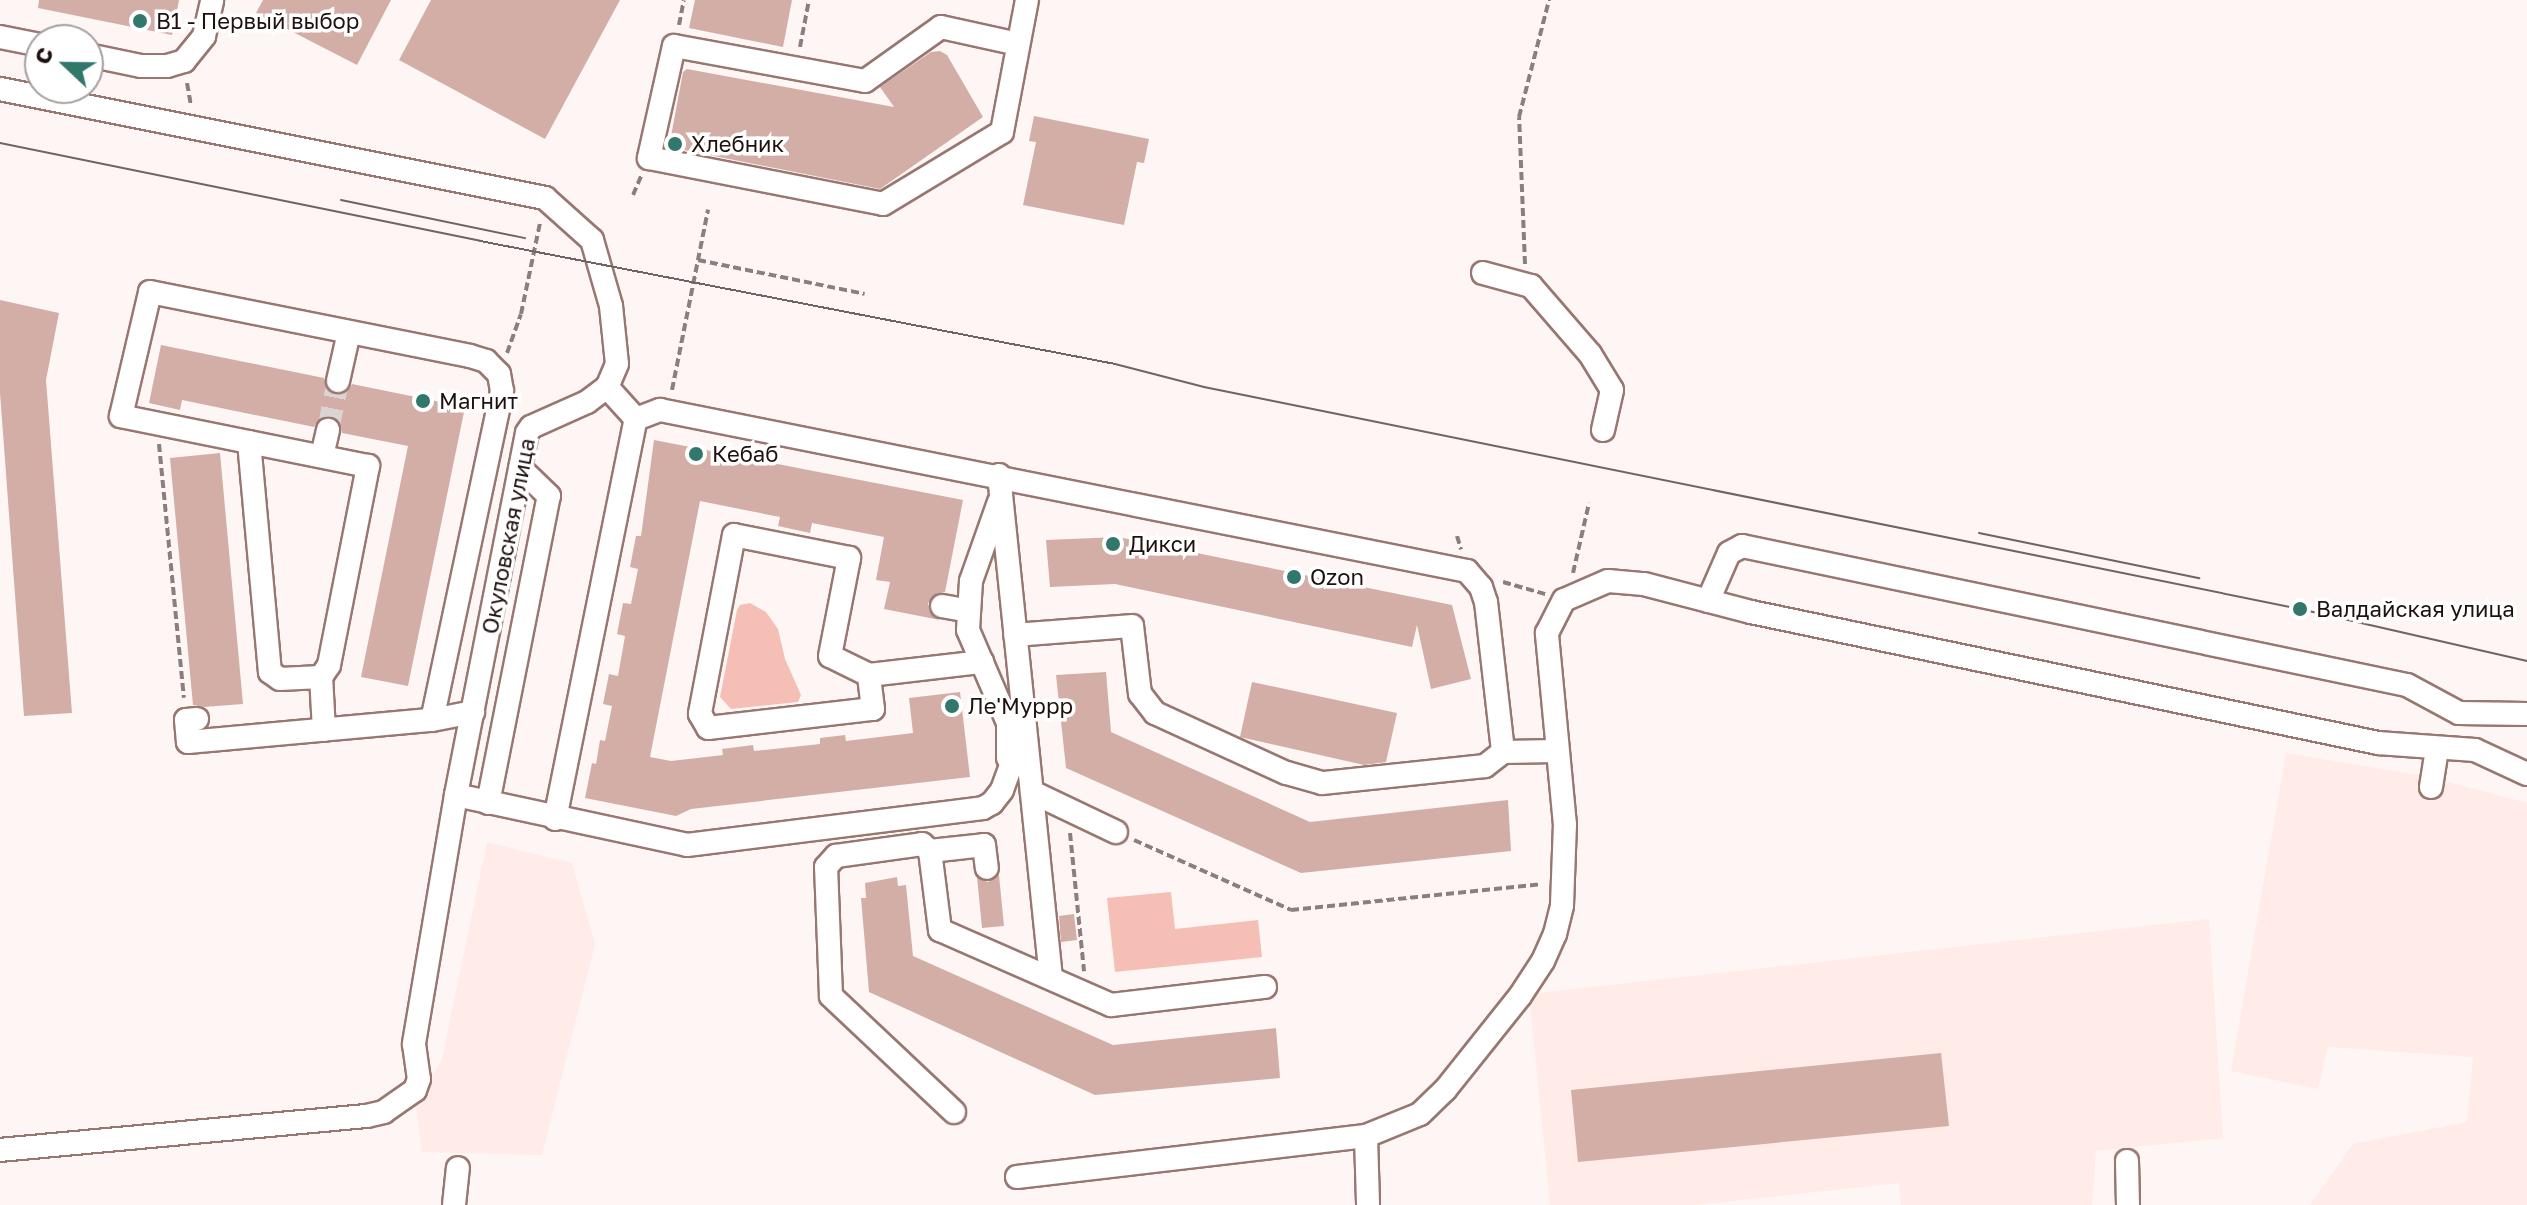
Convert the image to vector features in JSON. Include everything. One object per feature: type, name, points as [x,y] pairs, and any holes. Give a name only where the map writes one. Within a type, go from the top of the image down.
[{"type":"street","points":[[104,58],[141,66],[167,66],[184,61],[204,36],[212,0]]},
{"type":"street","points":[[1018,44],[941,27],[865,81],[674,46],[649,158],[883,204],[1002,132],[1027,0]]},
{"type":"street","points":[[0,37],[24,42]]},
{"type":"street","points":[[0,89],[545,198],[592,240],[611,306],[617,364],[607,387],[636,419]]},
{"type":"street","points":[[1483,273],[1531,286],[1590,354],[1612,390],[1603,430]]},
{"type":"street","points":[[324,730],[321,677],[329,665],[368,466],[121,416],[150,292],[470,356],[486,361],[499,374],[502,391],[432,720]]},
{"type":"street","points":[[338,381],[349,332]]},
{"type":"street","name":"Окуловская улица","points":[[0,1150],[384,1112],[415,1090],[419,1079],[414,1044],[456,795],[520,468],[531,427],[587,402],[607,387]]},
{"type":"street","points":[[636,419],[660,410],[1000,486],[1467,571],[1481,587],[1486,602],[1503,752]]},
{"type":"street","points":[[555,819],[636,419]]},
{"type":"street","points":[[322,456],[328,430]]},
{"type":"street","points":[[249,442],[270,672],[280,679],[321,677]]},
{"type":"street","points":[[488,803],[549,496],[520,468]]},
{"type":"street","points":[[1000,486],[971,581],[968,630],[1008,723],[1007,776]]},
{"type":"street","points":[[1000,486],[1051,978]]},
{"type":"street","points":[[869,675],[873,709],[708,728],[700,714],[734,535],[849,558],[830,656],[869,675],[982,662]]},
{"type":"street","points":[[1708,601],[1729,553],[1742,546],[2407,685],[2459,713],[2527,714]]},
{"type":"street","points":[[1017,1177],[1366,1136],[1420,1114],[1445,1090],[1520,996],[1555,934],[1563,882],[1565,825],[1547,633],[1564,600],[1608,581],[1644,584],[1708,601],[2378,743],[2437,750],[2475,750],[2527,774]]},
{"type":"street","points":[[942,606],[969,611]]},
{"type":"street","points":[[1015,635],[1132,626],[1140,694],[1155,713],[1286,773],[1322,783],[1485,766],[1503,752],[1556,751]]},
{"type":"street","points":[[192,720],[188,742],[432,720],[473,712]]},
{"type":"street","points":[[456,795],[555,819],[687,845],[983,808],[992,803],[1007,776],[1025,727]]},
{"type":"street","points":[[2431,787],[2437,750]]},
{"type":"street","points":[[1032,792],[1116,832]]},
{"type":"street","points":[[954,1112],[831,996],[826,867],[836,856],[922,844],[930,851],[940,930],[1111,1005],[1265,987]]},
{"type":"street","points":[[930,851],[984,845],[987,868]]},
{"type":"street","points":[[1366,1136],[1368,1205]]},
{"type":"street","points":[[2127,1161],[2128,1205]]},
{"type":"street","points":[[454,1205],[458,1168]]},
{"type":"path","points":[[795,69],[809,0]]},
{"type":"path","points":[[1531,286],[1525,264],[1519,117],[1549,0]]},
{"type":"path","points":[[184,61],[194,128]]},
{"type":"path","points":[[668,412],[708,210]]},
{"type":"path","points":[[499,374],[521,314],[540,226]]},
{"type":"path","points":[[698,260],[865,294]]},
{"type":"path","points":[[157,423],[192,720]]},
{"type":"path","points":[[1457,536],[1467,571],[1564,600],[1589,503]]},
{"type":"path","points":[[1067,809],[1086,994]]},
{"type":"path","points":[[1116,832],[1291,910],[1563,882]]},
{"type":"shaded area","points":[[750,603],[766,612],[778,629],[785,659],[801,695],[798,702],[731,709],[720,697],[737,610],[740,605]]},
{"type":"shaded area","points":[[2286,753],[2430,777],[2527,803],[2527,1205],[2310,1205],[2353,1144],[2467,1122],[2473,1057],[2328,1047],[2318,1089],[2231,1071]]},
{"type":"shaded area","points":[[487,842],[572,863],[595,944],[542,1155],[422,1152],[416,1106],[442,1059]]},
{"type":"shaded area","points":[[1171,892],[1175,929],[1258,920],[1262,957],[1115,972],[1107,898]]},
{"type":"shaded area","points":[[2209,919],[2223,1138],[2096,1151],[2092,1205],[1901,1205],[1899,1183],[1695,1205],[1550,1205],[1529,994]]},
{"type":"building","points":[[39,0],[179,0],[172,35],[38,8]]},
{"type":"building","points":[[263,0],[391,0],[357,65],[256,13]]},
{"type":"building","points":[[431,0],[620,0],[545,139],[399,60]]},
{"type":"building","points":[[695,0],[792,0],[783,47],[689,28]]},
{"type":"building","points":[[940,51],[947,55],[983,117],[880,189],[669,147],[683,72],[687,69],[894,107],[880,87],[931,52]]},
{"type":"building","points":[[1034,116],[1149,139],[1144,163],[1137,162],[1124,225],[1023,205],[1036,142],[1029,141]]},
{"type":"building","points":[[0,300],[59,313],[46,380],[72,713],[24,716],[0,393]]},
{"type":"building","points":[[161,345],[324,378],[328,391],[336,395],[348,391],[352,384],[465,407],[408,686],[361,677],[408,446],[342,433],[338,420],[330,416],[318,420],[314,427],[182,400],[180,410],[149,403]]},
{"type":"building","points":[[654,440],[963,500],[945,592],[937,593],[928,603],[929,611],[940,620],[884,609],[890,582],[876,580],[884,537],[812,523],[810,533],[778,526],[780,517],[700,501],[650,757],[671,761],[723,755],[722,749],[753,745],[754,751],[820,744],[820,738],[845,735],[846,741],[913,733],[909,698],[960,692],[970,777],[691,809],[676,816],[585,798],[600,740],[605,741],[612,706],[603,704],[609,674],[618,676],[625,636],[617,634],[623,603],[631,604],[638,569],[630,567],[636,536],[641,536]]},
{"type":"building","points":[[220,453],[243,704],[204,707],[193,705],[170,458]]},
{"type":"building","points":[[1118,537],[1452,605],[1471,679],[1431,689],[1417,625],[1412,647],[1115,584],[1050,587],[1046,540]]},
{"type":"building","points":[[1106,672],[1111,732],[1310,822],[1508,800],[1511,851],[1301,873],[1066,768],[1056,675]]},
{"type":"building","points":[[1252,682],[1397,713],[1386,762],[1364,765],[1240,737]]},
{"type":"building","points":[[999,875],[1004,926],[982,928],[977,877],[988,882]]},
{"type":"building","points":[[897,877],[898,886],[906,885],[913,956],[1113,1045],[1276,1028],[1280,1078],[1095,1095],[869,992],[861,898],[866,898],[865,883]]},
{"type":"building","points":[[1074,914],[1077,940],[1061,942],[1059,916]]},
{"type":"building","points":[[1941,1053],[1949,1126],[1578,1162],[1571,1090]]},
{"type":"tunnel","points":[[328,430],[338,381]]},
{"type":"tram line","points":[[0,143],[480,241],[1115,364],[1204,387],[2300,609],[2527,661]]},
{"type":"tram line","points":[[341,200],[525,238]]},
{"type":"tram line","points":[[1979,533],[2199,578]]},
{"type":"place","name":"В1 - Первый выбор","points":[[140,21]]},
{"type":"place","name":"Хлебник","points":[[675,144]]},
{"type":"place","name":"Магнит","points":[[423,401]]},
{"type":"place","name":"Кебаб","points":[[696,454]]},
{"type":"place","name":"Дикси","points":[[1113,544]]},
{"type":"place","name":"Ozon","points":[[1294,577]]},
{"type":"place","name":"Валдайская улица","points":[[2300,609]]},
{"type":"place","name":"Ле'Муррр","points":[[952,706]]}]
